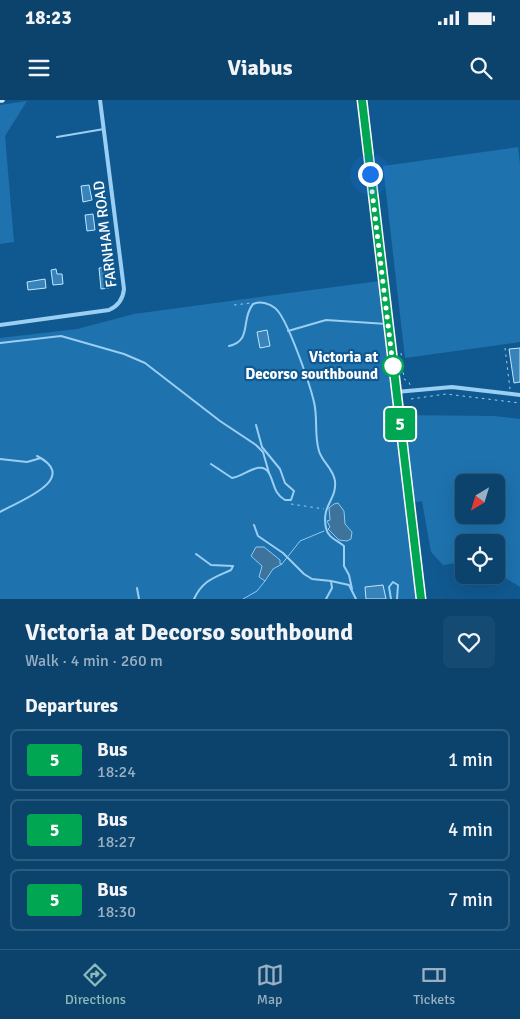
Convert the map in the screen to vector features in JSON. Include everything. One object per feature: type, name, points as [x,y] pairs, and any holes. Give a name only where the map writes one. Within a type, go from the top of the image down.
[{"type":"main road","points":[[362,100],[421,599]]},
{"type":"street","name":"FARNHAM ROAD","points":[[0,325],[109,310],[120,302],[124,289],[100,100]]},
{"type":"street","points":[[396,392],[452,387],[520,395]]},
{"type":"lane","points":[[57,137],[104,129]]},
{"type":"lane","points":[[229,346],[239,344],[243,338],[249,311],[256,302],[276,309],[288,331],[314,401],[319,451],[330,468],[334,480],[334,494],[325,509],[328,532],[332,539],[344,546],[344,566],[349,575],[356,599]]},
{"type":"lane","points":[[288,331],[326,320],[388,324]]},
{"type":"lane","points":[[0,344],[61,336],[124,354],[144,363],[220,421],[256,445],[263,452],[273,489],[285,500],[292,500],[294,491],[285,483],[280,469],[262,447],[256,425]]},
{"type":"lane","points":[[0,512],[38,493],[46,486],[51,472],[46,460],[37,456]]},
{"type":"lane","points":[[0,459],[21,462],[38,458],[46,460]]},
{"type":"lane","points":[[210,464],[232,478],[242,476],[256,468],[263,469],[269,474]]},
{"type":"lane","points":[[254,526],[258,536],[286,556],[308,577],[347,584],[352,589]]},
{"type":"lane","points":[[194,599],[208,581],[215,575],[231,570],[232,566],[211,565],[196,554]]},
{"type":"lane","points":[[326,599],[332,588],[332,581]]},
{"type":"lane","points":[[392,599],[389,587],[393,582],[398,585],[396,599]]},
{"type":"lane","points":[[137,588],[139,599]]},
{"type":"path","points":[[234,305],[256,302]]},
{"type":"path","points":[[505,348],[510,394]]},
{"type":"path","points":[[401,352],[404,379],[410,382],[410,386]]},
{"type":"path","points":[[411,399],[446,394],[520,403]]},
{"type":"path","points":[[285,500],[294,504],[325,509]]},
{"type":"shaded area","points":[[27,101],[5,136],[14,242],[0,244],[0,105]]},
{"type":"shaded area","points":[[518,147],[520,164],[520,342],[405,358],[383,166]]},
{"type":"shaded area","points":[[379,281],[395,415],[494,416],[520,419],[520,587],[505,578],[505,534],[455,534],[455,563],[443,565],[431,552],[422,501],[405,504],[417,599],[0,599],[0,338],[77,329],[134,314]]},
{"type":"shaded area","points":[[338,503],[344,511],[345,524],[352,532],[351,539],[347,541],[339,540],[328,529],[330,527],[327,521],[330,520],[329,508]]},
{"type":"shaded area","points":[[256,547],[264,547],[280,560],[280,564],[282,564],[273,569],[265,581],[259,577],[262,566],[251,556]]},
{"type":"building","points":[[89,185],[92,200],[83,202],[81,186]]},
{"type":"building","points":[[93,214],[95,230],[87,231],[85,215]]},
{"type":"building","points":[[107,267],[109,288],[101,289],[99,268]]},
{"type":"building","points":[[56,269],[57,274],[62,274],[63,284],[53,285],[51,270]]},
{"type":"building","points":[[45,279],[46,288],[28,290],[27,282]]},
{"type":"building","points":[[267,330],[270,346],[260,348],[257,332]]},
{"type":"building","points":[[520,348],[520,382],[514,383],[509,349]]},
{"type":"building","points":[[383,585],[386,599],[366,599],[365,587]]},
{"type":"waterway","points":[[282,564],[300,541],[324,531]]},
{"type":"waterway","points":[[243,599],[257,591],[265,581]]},
{"type":"bus line","name":"5","points":[[362,100],[421,599]]},
{"type":"place","name":"Victoria at Decorso southbound","points":[[393,366]]},
{"type":"route","points":[[370,174],[393,366]]}]
